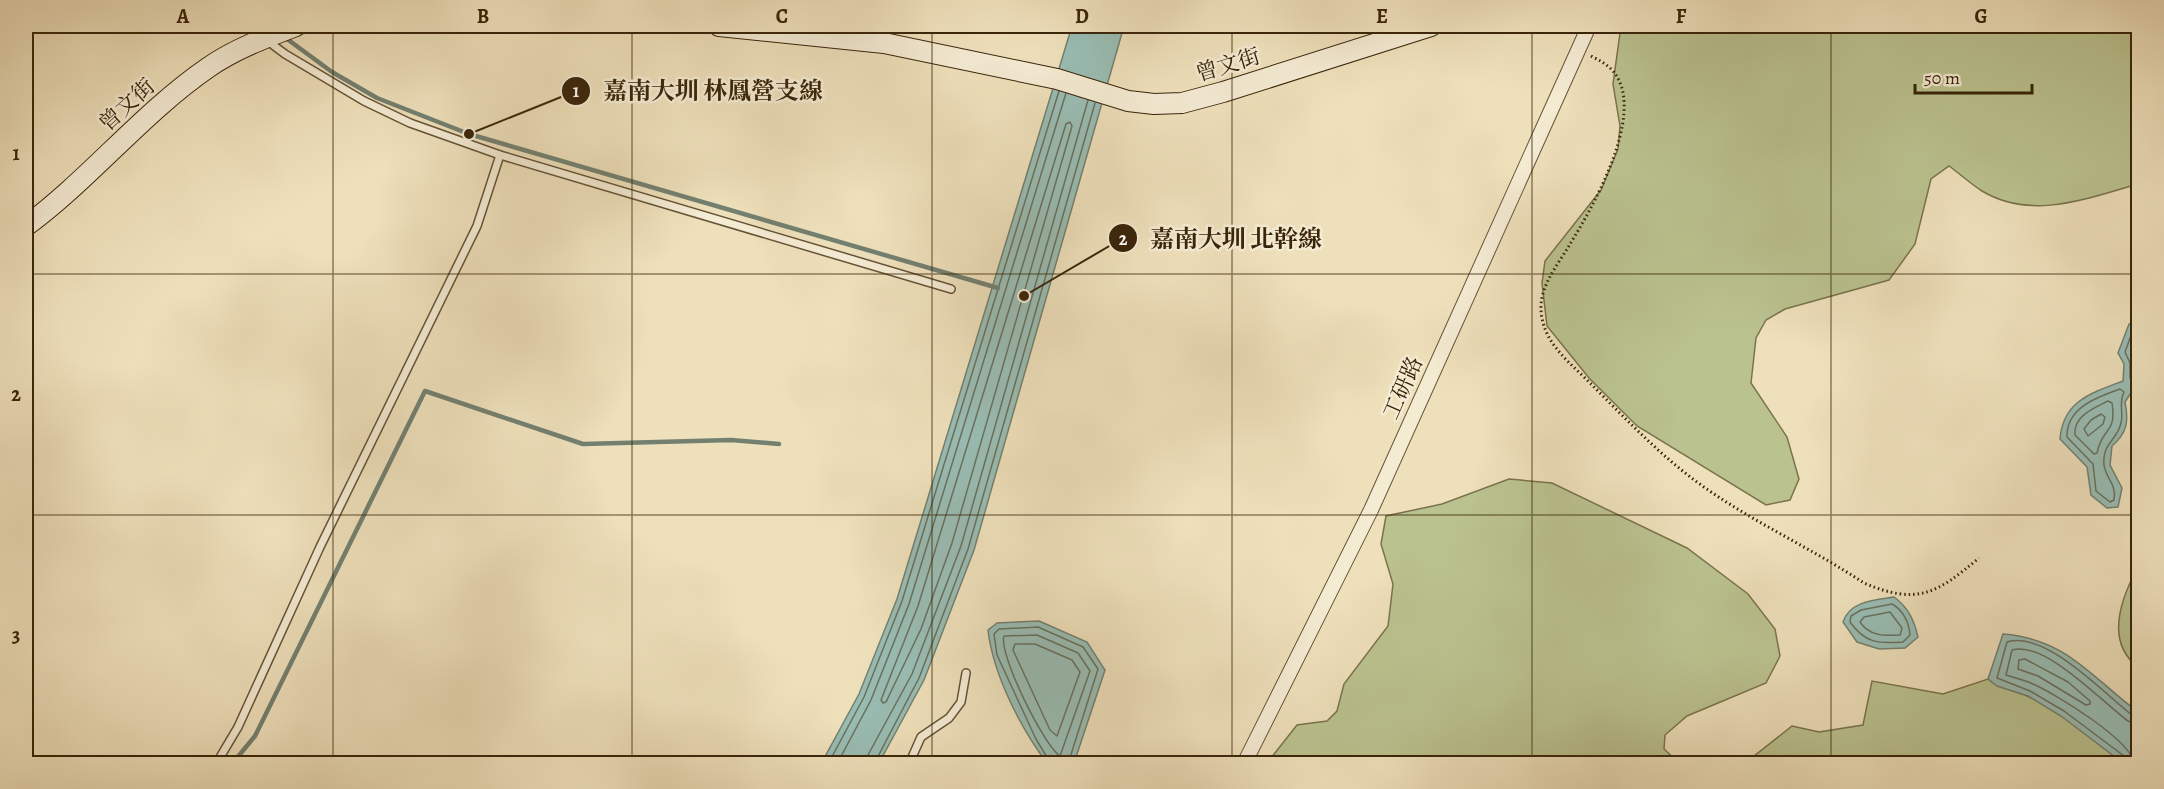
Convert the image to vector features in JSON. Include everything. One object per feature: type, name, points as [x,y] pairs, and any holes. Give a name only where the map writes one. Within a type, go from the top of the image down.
[{"type":"main road","name":"曾文街","points":[[26,226],[51,207],[151,113],[210,66],[264,33],[295,26]]},
{"type":"main road","name":"曾文街","points":[[719,26],[884,43],[1057,79],[1128,100],[1182,103],[1431,26]]},
{"type":"street","name":"工研路","points":[[1244,764],[1371,510],[1589,26]]},
{"type":"lane","points":[[264,33],[285,54],[364,101],[410,123],[500,155],[951,290]]},
{"type":"lane","points":[[216,764],[238,727],[320,547],[477,226],[500,155]]},
{"type":"lane","points":[[909,764],[921,737],[949,718],[961,702],[966,673]]},
{"type":"path","points":[[1579,49],[1609,66],[1616,75],[1624,95],[1624,118],[1622,132],[1608,170],[1572,242],[1543,291],[1542,320],[1554,347],[1662,454],[1694,480],[1864,583],[1878,589],[1910,595],[1934,590],[1946,586],[1979,558]]},
{"type":"green space","points":[[1621,26],[2138,26],[2138,184],[2060,204],[2020,205],[2001,200],[1982,191],[1949,166],[1931,179],[1915,244],[1889,280],[1785,309],[1766,320],[1756,338],[1751,383],[1787,437],[1799,479],[1790,500],[1766,505],[1637,426],[1589,378],[1547,326],[1542,283],[1545,261],[1601,190],[1618,149],[1620,126],[1613,84]]},
{"type":"green space","points":[[1509,479],[1552,483],[1687,548],[1748,594],[1775,629],[1780,656],[1766,683],[1687,716],[1665,735],[1664,749],[1679,763],[1267,763],[1297,725],[1327,721],[1337,711],[1344,684],[1388,626],[1393,584],[1381,544],[1386,516],[1442,504]]},
{"type":"green space","points":[[2138,567],[2138,667],[2128,657],[2122,645],[2119,619],[2126,592]]},
{"type":"green space","points":[[1988,679],[2053,709],[2090,735],[2123,763],[1744,764],[1792,726],[1819,732],[1863,725],[1872,681],[1943,694]]},
{"type":"water","points":[[1072,26],[1124,26],[974,550],[924,680],[879,763],[821,764],[859,694],[897,599]]},
{"type":"water","points":[[2138,321],[2138,382],[2125,402],[2126,427],[2112,446],[2110,465],[2122,488],[2118,507],[2107,508],[2091,495],[2087,467],[2060,439],[2062,426],[2073,407],[2081,400],[2123,381],[2124,364],[2118,353],[2129,324]]},
{"type":"water","points":[[1894,597],[1910,614],[1918,637],[1905,648],[1879,649],[1857,642],[1843,622],[1846,615],[1864,603]]},
{"type":"water","points":[[1039,621],[1087,642],[1105,670],[1074,763],[1047,763],[1009,700],[991,647],[988,630],[997,623]]},
{"type":"water","points":[[2003,634],[2025,637],[2061,652],[2092,673],[2138,712],[2138,763],[2123,763],[2061,716],[2028,696],[1997,686],[1988,679]]},
{"type":"waterway","points":[[283,36],[332,72],[377,98],[469,134],[998,288]]},
{"type":"waterway","points":[[232,764],[255,736],[425,391],[583,444],[731,440],[779,444]]},
{"type":"place","name":"嘉南大圳 林鳳營支線","points":[[469,134]]},
{"type":"place","name":"嘉南大圳 北幹線","points":[[1024,296]]}]
